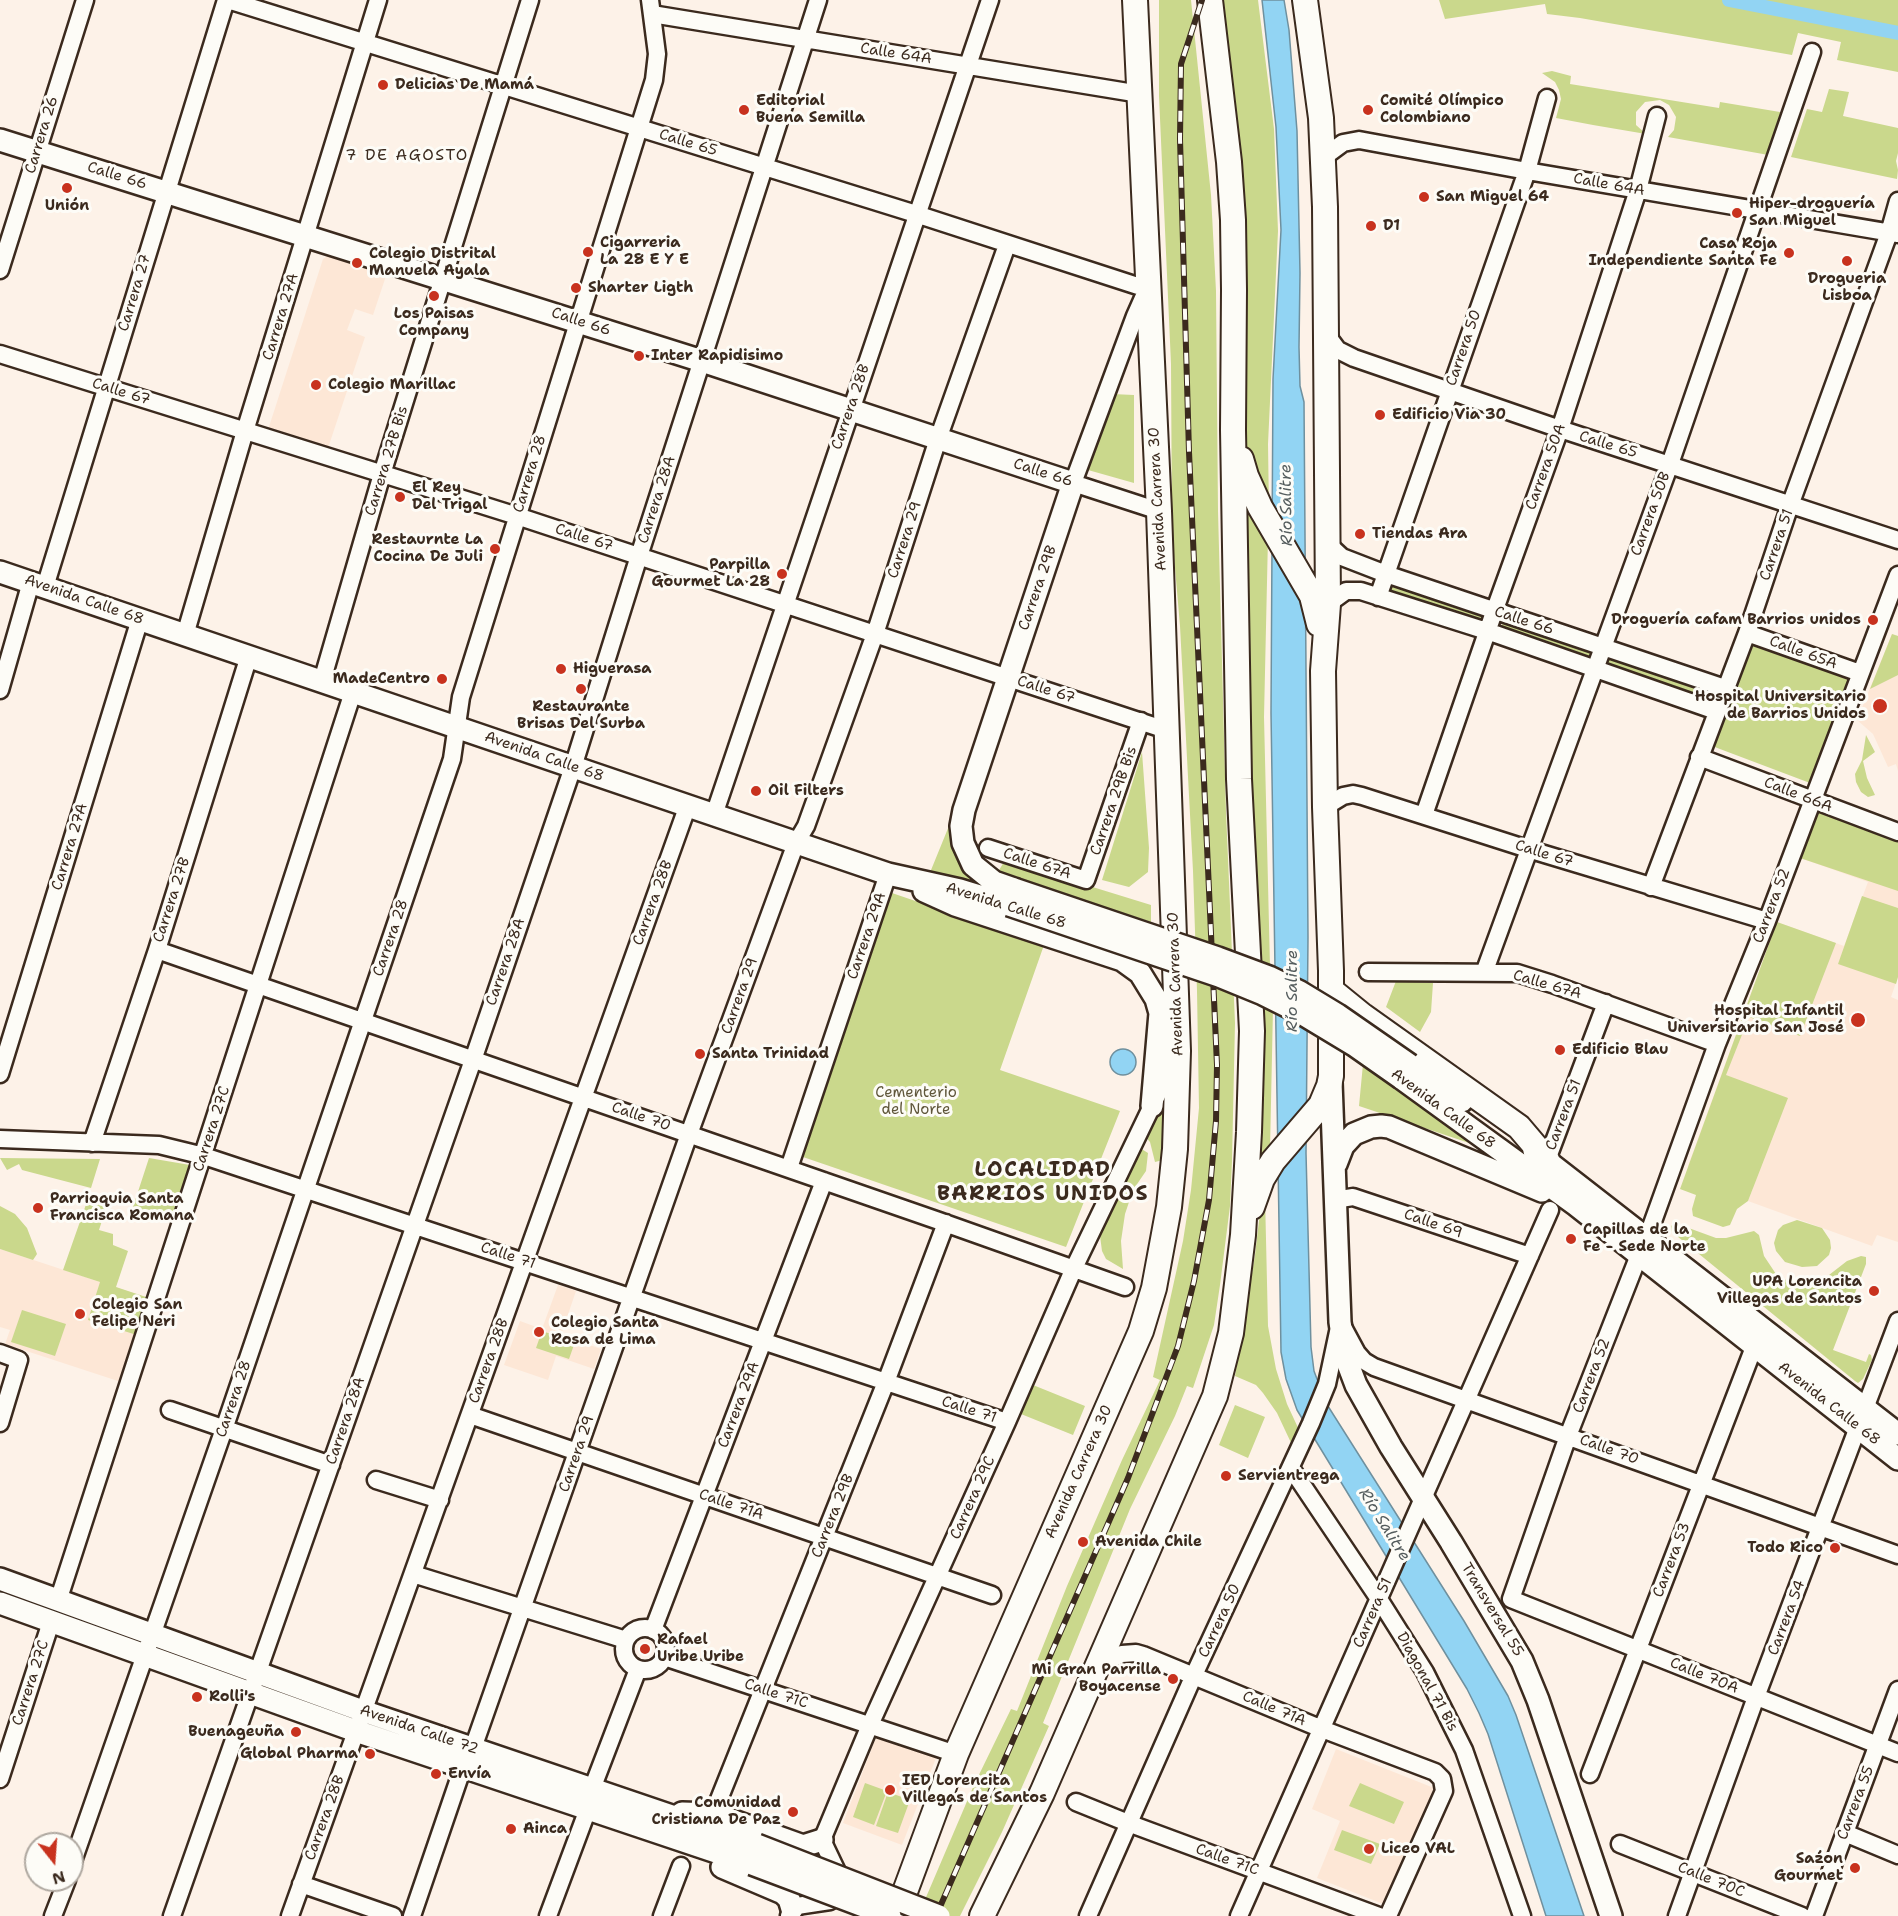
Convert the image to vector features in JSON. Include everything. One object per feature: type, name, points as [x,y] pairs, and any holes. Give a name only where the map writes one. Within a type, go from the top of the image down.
[{"type":"highway","name":"Avenida Carrera 30","points":[[896,1916],[956,1754],[1145,1318],[1154,1288],[1169,1208],[1175,1149],[1178,1051],[1159,511],[1135,0]]},
{"type":"highway","points":[[982,1916],[1042,1793],[1215,1396],[1231,1333],[1243,1235],[1252,1031],[1239,778],[1233,430],[1233,220],[1229,162],[1210,0]]},
{"type":"highway","points":[[1305,0],[1324,157],[1328,604],[1323,671]]},
{"type":"highway","points":[[1233,430],[1252,492],[1309,589],[1318,615],[1323,671],[1331,990],[1331,1076],[1326,1095],[1315,1113],[1273,1161],[1257,1189],[1243,1235]]},
{"type":"highway","points":[[1331,990],[1363,1016],[1519,1127],[1547,1160]]},
{"type":"main road","name":"Calle 66","points":[[0,140],[578,321],[1073,483]]},
{"type":"main road","name":"Carrera 29B","points":[[1006,892],[973,865],[963,843],[961,826],[964,810],[1073,483]]},
{"type":"main road","name":"Avenida Calle 68","points":[[0,572],[888,874],[960,890],[1006,892],[1263,994],[1405,1071],[1547,1160],[1754,1347],[1862,1418],[1898,1434]]},
{"type":"main road","points":[[888,874],[955,905],[1122,960],[1131,965],[1140,973],[1152,991],[1160,1013],[1152,1106]]},
{"type":"main road","name":"Avenida Calle 68","points":[[1405,1071],[1576,1205],[1643,1247],[1862,1418],[1898,1459]]},
{"type":"main road","points":[[1331,1076],[1340,1322]]},
{"type":"main road","points":[[1333,1174],[1339,1154],[1347,1140],[1354,1134],[1371,1127],[1382,1126],[1576,1205]]},
{"type":"main road","name":"Transversal 55","points":[[1340,1322],[1345,1356],[1356,1385],[1402,1466],[1420,1505],[1522,1661],[1538,1700],[1611,1916]]},
{"type":"main road","name":"Avenida Calle 72","points":[[0,1580],[363,1711],[468,1757],[590,1799],[673,1837],[754,1854],[939,1916]]},
{"type":"main road","name":"Avenida Calle 72","points":[[0,1603],[356,1731],[468,1757]]},
{"type":"main road","name":"Avenida Calle 72","points":[[590,1799],[663,1813],[890,1916]]},
{"type":"main road","points":[[663,1813],[714,1814],[803,1846],[822,1840]]},
{"type":"main road","points":[[673,1837],[687,1850],[708,1861],[783,1893],[789,1899],[790,1912]]},
{"type":"street","name":"Carrera 26","points":[[0,270],[85,0]]},
{"type":"street","name":"Calle 65","points":[[227,0],[916,214],[1147,289]]},
{"type":"street","name":"Carrera 27","points":[[0,690],[106,387],[227,0]]},
{"type":"street","name":"Carrera 27A","points":[[185,635],[245,431],[378,0]]},
{"type":"street","name":"Carrera 27B Bis","points":[[322,681],[382,474],[530,0]]},
{"type":"street","name":"Carrera 28A","points":[[172,1916],[473,1060],[573,766],[818,0]]},
{"type":"street","name":"Carrera 28B","points":[[714,814],[990,0]]},
{"type":"street","name":"Calle 64A","points":[[651,7],[805,39],[1140,94]]},
{"type":"street","name":"Carrera 28","points":[[83,1832],[224,1429],[452,759],[461,697],[657,67],[651,7]]},
{"type":"street","name":"Carrera 50B","points":[[1484,973],[1670,464],[1812,52]]},
{"type":"street","name":"Carrera 50","points":[[1378,597],[1527,171],[1547,98]]},
{"type":"street","name":"Carrera 50A","points":[[1424,815],[1560,429],[1638,190],[1657,116]]},
{"type":"street","name":"Calle 64A","points":[[1324,157],[1343,143],[1359,140],[1893,233]]},
{"type":"street","name":"Carrera 51","points":[[1651,887],[1747,633],[1791,505],[1893,233],[1898,201]]},
{"type":"street","name":"Carrera 29","points":[[412,1916],[689,1134],[796,843],[806,826],[1007,245]]},
{"type":"street","name":"Carrera 29B","points":[[1073,483],[1147,289]]},
{"type":"street","name":"Calle 65","points":[[1326,334],[1333,345],[1345,354],[1449,392],[1898,540]]},
{"type":"street","name":"Calle 67","points":[[0,354],[517,516],[1166,730]]},
{"type":"street","name":"Calle 66","points":[[1073,483],[1159,511]]},
{"type":"street","name":"Calle 66","points":[[1328,544],[1342,557],[1386,574],[1725,688]]},
{"type":"street","name":"Carrera 52","points":[[1511,1599],[1568,1436],[1643,1247],[1718,1044],[1898,575]]},
{"type":"street","name":"Calle 66","points":[[1328,604],[1350,590],[1361,591],[1487,631],[1716,711]]},
{"type":"street","name":"Carrera 27A","points":[[0,1074],[140,619]]},
{"type":"street","name":"Calle 65A","points":[[1747,633],[1860,673]]},
{"type":"street","name":"Carrera 27B","points":[[92,1143],[157,950],[249,656]]},
{"type":"street","name":"Carrera 27C","points":[[58,1600],[353,692]]},
{"type":"street","name":"Carrera 29B Bis","points":[[1086,880],[1141,721]]},
{"type":"street","name":"Calle 66A","points":[[1699,757],[1898,832]]},
{"type":"street","name":"Calle 67","points":[[1325,807],[1343,796],[1353,794],[1767,921]]},
{"type":"street","name":"Carrera 28B","points":[[290,1916],[688,805]]},
{"type":"street","name":"Calle 67A","points":[[988,848],[1086,880]]},
{"type":"street","name":"Carrera 29A","points":[[789,1168],[888,874]]},
{"type":"street","name":"Calle 70","points":[[157,950],[789,1168],[1125,1287]]},
{"type":"street","name":"Calle 67A","points":[[1368,972],[1517,973],[1718,1044]]},
{"type":"street","name":"Carrera 51","points":[[1547,1160],[1606,1003]]},
{"type":"street","name":"Carrera 29C","points":[[822,1840],[870,1725],[1074,1268],[1178,1051]]},
{"type":"street","name":"Calle 71","points":[[0,1139],[159,1145],[204,1155],[1007,1422]]},
{"type":"street","name":"Carrera 29A","points":[[653,1630],[824,1181]]},
{"type":"street","name":"Calle 69","points":[[1334,1200],[1353,1197],[1530,1256]]},
{"type":"street","name":"Carrera 51","points":[[1239,1916],[1550,1210]]},
{"type":"street","name":"Carrera 29B","points":[[716,1807],[886,1382],[946,1223]]},
{"type":"street","name":"Carrera 54","points":[[1677,1916],[1756,1697],[1862,1418],[1893,1351],[1898,1321]]},
{"type":"street","name":"Carrera 50","points":[[1088,1916],[1194,1675],[1291,1468],[1327,1384],[1340,1322]]},
{"type":"street","name":"Calle 70","points":[[1340,1322],[1357,1353],[1369,1364],[1898,1555]]},
{"type":"street","name":"Carrera 53","points":[[1590,1774],[1754,1347]]},
{"type":"street","points":[[0,1353],[19,1360],[0,1423]]},
{"type":"street","points":[[170,1410],[331,1466]]},
{"type":"street","name":"Calle 71A","points":[[470,1415],[992,1595]]},
{"type":"street","name":"Diagonal 71 Bis","points":[[1291,1468],[1381,1594],[1425,1672],[1464,1750],[1522,1916]]},
{"type":"street","points":[[376,1480],[440,1500]]},
{"type":"street","points":[[413,1574],[522,1610],[626,1640]]},
{"type":"street","name":"Calle 70A","points":[[1511,1599],[1898,1753]]},
{"type":"street","name":"Carrera 27C","points":[[0,1779],[51,1622]]},
{"type":"street","points":[[645,1628],[653,1630],[664,1641],[664,1657],[660,1664],[646,1670],[630,1665],[625,1657],[626,1640],[638,1630],[645,1628]]},
{"type":"street","name":"Calle 71A","points":[[1098,1665],[1117,1655],[1136,1653],[1322,1729],[1436,1772],[1444,1785],[1442,1797],[1388,1916]]},
{"type":"street","name":"Calle 71C","points":[[664,1657],[956,1754]]},
{"type":"street","points":[[548,1916],[638,1669]]},
{"type":"street","name":"Carrera 55","points":[[1814,1916],[1898,1690]]},
{"type":"street","name":"Calle 71C","points":[[1077,1802],[1379,1916]]},
{"type":"street","points":[[1845,1833],[1898,1855]]},
{"type":"street","points":[[790,1912],[802,1904],[830,1901],[840,1894],[841,1880],[822,1840]]},
{"type":"street","name":"Calle 70C","points":[[1620,1844],[1802,1916]]},
{"type":"street","points":[[662,1916],[681,1866]]},
{"type":"street","points":[[302,1884],[393,1916]]},
{"type":"street","points":[[52,1916],[62,1892]]},
{"type":"shaded area","name":"Colegio Marillac","points":[[331,254],[387,273],[373,315],[355,309],[347,330],[365,337],[327,451],[267,433],[323,259]]},
{"type":"shaded area","name":"Hospital Universitario de Barrios Unidos","points":[[1892,634],[1898,636],[1898,771],[1896,764],[1888,767],[1873,734],[1857,720]]},
{"type":"shaded area","name":"Hospital Infantil Universitario San José","points":[[1817,812],[1898,841],[1898,977],[1891,997],[1898,1000],[1898,1242],[1877,1235],[1872,1246],[1748,1201],[1753,1188],[1688,1166],[1777,922],[1844,946],[1868,882],[1800,858]]},
{"type":"shaded area","name":"Colegio San Felipe Neri","points":[[0,1249],[149,1298],[121,1382],[5,1344],[10,1330],[0,1327]]},
{"type":"shaded area","name":"Colegio Santa Rosa de Lima","points":[[558,1285],[576,1291],[561,1335],[601,1349],[594,1369],[556,1356],[548,1380],[504,1365],[520,1321],[542,1329]]},
{"type":"shaded area","name":"IED Lorencita Villegas de Santos","points":[[877,1735],[936,1758],[902,1845],[843,1823]]},
{"type":"shaded area","name":"Liceo VAL","points":[[1336,1749],[1434,1788],[1386,1905],[1317,1878],[1340,1821],[1312,1809]]},
{"type":"green space","points":[[1159,0],[1191,0],[1211,195],[1216,291],[1218,511],[1226,812],[1235,1023],[1230,1206],[1214,1325],[1193,1388],[1187,1386],[1130,1509],[1043,1723],[1049,1726],[1002,1832],[960,1916],[918,1916],[974,1785],[1011,1709],[1017,1711],[1067,1586],[1160,1380],[1153,1377],[1183,1241],[1191,1190],[1199,1108],[1197,991],[1180,626],[1172,533],[1171,364],[1159,96]]},
{"type":"green space","points":[[1221,0],[1258,0],[1274,129],[1278,231],[1268,444],[1269,511],[1248,459],[1246,441],[1244,359]]},
{"type":"green space","points":[[1439,0],[1898,0],[1898,72],[1837,60],[1841,42],[1798,33],[1792,55],[1547,14],[1545,4],[1445,19]]},
{"type":"green space","points":[[1552,71],[1571,76],[1570,84],[1719,108],[1720,102],[1786,113],[1774,156],[1668,137],[1674,130],[1676,117],[1669,105],[1660,100],[1645,102],[1636,112],[1636,125],[1646,134],[1593,125],[1556,118],[1561,99],[1559,90],[1555,82],[1542,73]]},
{"type":"green space","points":[[1829,89],[1849,92],[1843,116],[1898,128],[1897,179],[1791,157],[1807,109],[1822,112]]},
{"type":"green space","points":[[1112,394],[1134,395],[1134,483],[1088,470]]},
{"type":"green space","points":[[1242,489],[1268,537],[1264,717],[1270,967],[1258,963],[1248,757]]},
{"type":"green space","points":[[1388,583],[1483,611],[1487,623],[1387,592]]},
{"type":"green space","points":[[1505,620],[1593,651],[1592,659],[1500,628]]},
{"type":"green space","points":[[1892,634],[1898,636],[1898,675],[1870,689]]},
{"type":"green space","points":[[1752,641],[1850,679],[1810,783],[1712,746]]},
{"type":"green space","points":[[1609,656],[1717,691],[1713,704],[1607,666],[1606,659]]},
{"type":"green space","points":[[1866,735],[1875,752],[1863,761],[1867,778],[1875,795],[1868,797],[1861,792],[1855,774],[1862,760]]},
{"type":"green space","points":[[1142,752],[1149,848],[1148,872],[1129,887],[1102,880]]},
{"type":"green space","points":[[1817,812],[1898,841],[1898,891],[1800,858]]},
{"type":"green space","points":[[951,821],[953,845],[959,862],[970,876],[987,888],[929,875]]},
{"type":"green space","points":[[1005,860],[1151,905],[1151,922],[998,872]]},
{"type":"green space","name":"Cementerio del Norte","points":[[892,893],[1044,945],[1000,1070],[1120,1111],[1066,1247],[803,1157]]},
{"type":"green space","points":[[1862,896],[1898,908],[1898,977],[1896,984],[1838,964]]},
{"type":"green space","points":[[1777,922],[1836,943],[1800,1036],[1749,1017],[1726,1075],[1788,1098],[1748,1201],[1737,1209],[1730,1225],[1723,1227],[1693,1216],[1692,1209],[1696,1195],[1680,1189]]},
{"type":"green space","points":[[1396,981],[1433,983],[1431,1012],[1420,1032],[1386,1007]]},
{"type":"green space","points":[[1260,1003],[1273,1008],[1270,1150],[1258,1169]]},
{"type":"green space","points":[[1363,1064],[1481,1147],[1359,1106]]},
{"type":"green space","points":[[1168,1085],[1163,1160],[1155,1162],[1150,1142],[1143,1134]]},
{"type":"green space","points":[[1140,1148],[1148,1153],[1146,1171],[1133,1190],[1125,1214],[1121,1241],[1123,1269],[1106,1259],[1102,1251],[1100,1236]]},
{"type":"green space","points":[[0,1158],[100,1159],[91,1188],[22,1170],[19,1164],[7,1170]]},
{"type":"green space","points":[[149,1158],[190,1165],[174,1222],[133,1207]]},
{"type":"green space","points":[[90,1193],[109,1199],[99,1230],[113,1234],[113,1245],[128,1251],[116,1287],[149,1298],[137,1335],[88,1320],[100,1282],[63,1270]]},
{"type":"green space","points":[[1262,1195],[1265,1196],[1268,1326],[1276,1369],[1287,1404],[1300,1432],[1293,1447],[1277,1413],[1263,1393],[1256,1385],[1235,1376],[1255,1255]]},
{"type":"green space","points":[[0,1206],[15,1214],[27,1228],[37,1254],[33,1260],[0,1249]]},
{"type":"green space","points":[[1797,1220],[1822,1228],[1830,1240],[1829,1255],[1817,1266],[1802,1267],[1785,1262],[1776,1251],[1774,1243],[1778,1230],[1783,1225]]},
{"type":"green space","points":[[1675,1223],[1716,1238],[1726,1238],[1754,1231],[1759,1235],[1764,1256],[1776,1274],[1791,1283],[1814,1282],[1829,1275],[1847,1261],[1861,1256],[1866,1257],[1866,1264],[1833,1350],[1866,1362],[1869,1354],[1871,1355],[1872,1360],[1863,1379],[1858,1383],[1855,1381],[1672,1232],[1671,1226]]},
{"type":"green space","points":[[22,1310],[66,1324],[55,1356],[11,1342]]},
{"type":"green space","points":[[542,1331],[575,1342],[569,1359],[536,1348]]},
{"type":"green space","points":[[1033,1385],[1085,1406],[1073,1435],[1021,1414]]},
{"type":"green space","points":[[1235,1405],[1265,1417],[1248,1458],[1219,1445]]},
{"type":"green space","points":[[865,1783],[887,1791],[874,1825],[853,1817]]},
{"type":"green space","points":[[1360,1783],[1404,1802],[1394,1824],[1349,1806]]},
{"type":"green space","points":[[888,1792],[910,1800],[898,1833],[876,1826]]},
{"type":"green space","points":[[1342,1830],[1380,1844],[1371,1864],[1334,1850]]},
{"type":"water","name":"Río Salitre","points":[[1262,0],[1284,0],[1289,30],[1297,131],[1300,386],[1304,402],[1308,937],[1306,1153],[1311,1347],[1314,1371],[1326,1403],[1464,1621],[1508,1696],[1584,1916],[1546,1916],[1488,1734],[1479,1713],[1467,1689],[1297,1410],[1286,1379],[1281,1352],[1271,713],[1273,379],[1281,230],[1276,127]]},
{"type":"water","points":[[1123,1049],[1132,1053],[1136,1062],[1132,1071],[1123,1075],[1114,1071],[1110,1062],[1114,1053]]},
{"type":"waterway","points":[[1729,0],[1898,33]]},
{"type":"railway","points":[[936,1916],[1128,1478],[1178,1346],[1194,1281],[1209,1200],[1216,1121],[1217,1065],[1189,452],[1180,139],[1181,64],[1202,0]]},
{"type":"place","name":"Delicias De Mamá","points":[[383,85]]},
{"type":"place","name":"Editorial Buena Semilla","points":[[744,110]]},
{"type":"place","name":"Comité Olímpico Colombiano","points":[[1368,110]]},
{"type":"place","name":"Unión","points":[[67,188]]},
{"type":"place","name":"San Miguel 64","points":[[1424,197]]},
{"type":"place","name":"Hiper-droguería San Miguel","points":[[1737,213]]},
{"type":"place","name":"D1","points":[[1371,226]]},
{"type":"place","name":"Cigarreria La 28 E Y E","points":[[588,252]]},
{"type":"place","name":"Casa Roja Independiente Santa Fe","points":[[1789,253]]},
{"type":"place","name":"Drogueria Lisboa","points":[[1847,261]]},
{"type":"place","name":"Colegio Distrital Manuela Ayala","points":[[357,263]]},
{"type":"place","name":"Sharter Ligth","points":[[576,288]]},
{"type":"place","name":"Los Paisas Company","points":[[434,296]]},
{"type":"place","name":"Inter Rapidisimo","points":[[639,356]]},
{"type":"place","name":"Colegio Marillac","points":[[316,385]]},
{"type":"place","name":"Edificio Via 30","points":[[1380,415]]},
{"type":"place","name":"El Rey Del Trigal","points":[[400,497]]},
{"type":"place","name":"Tiendas Ara","points":[[1360,534]]},
{"type":"place","name":"Restaurnte La Cocina De Juli","points":[[495,549]]},
{"type":"place","name":"Parpilla Gourmet La 28","points":[[782,574]]},
{"type":"place","name":"Droguería cafam Barrios unidos","points":[[1873,620]]},
{"type":"place","name":"Higuerasa","points":[[561,669]]},
{"type":"place","name":"MadeCentro","points":[[442,679]]},
{"type":"place","name":"Restaurante Brisas Del Surba","points":[[581,689]]},
{"type":"place","name":"Hospital Universitario de Barrios Unidos","points":[[1880,706]]},
{"type":"place","name":"Oil Filters","points":[[756,791]]},
{"type":"place","name":"Hospital Infantil Universitario San José","points":[[1858,1020]]},
{"type":"place","name":"Edificio Blau","points":[[1560,1050]]},
{"type":"place","name":"Santa Trinidad","points":[[700,1054]]},
{"type":"place","name":"Parrioquia Santa Francisca Romana","points":[[38,1208]]},
{"type":"place","name":"Capillas de la Fe - Sede Norte","points":[[1571,1239]]},
{"type":"place","name":"UPA Lorencita Villegas de Santos","points":[[1874,1291]]},
{"type":"place","name":"Colegio San Felipe Neri","points":[[80,1314]]},
{"type":"place","name":"Colegio Santa Rosa de Lima","points":[[539,1332]]},
{"type":"place","name":"Servientrega","points":[[1226,1476]]},
{"type":"place","name":"Avenida Chile","points":[[1083,1542]]},
{"type":"place","name":"Todo Rico","points":[[1835,1548]]},
{"type":"place","name":"Rafael Uribe Uribe","points":[[645,1649]]},
{"type":"place","name":"Mi Gran Parrilla Boyacense","points":[[1173,1679]]},
{"type":"place","name":"Rolli's","points":[[197,1697]]},
{"type":"place","name":"Buenageuña","points":[[296,1732]]},
{"type":"place","name":"Global Pharma","points":[[370,1754]]},
{"type":"place","name":"Envía","points":[[436,1774]]},
{"type":"place","name":"IED Lorencita Villegas de Santos","points":[[890,1790]]},
{"type":"place","name":"Comunidad Cristiana De Paz","points":[[793,1812]]},
{"type":"place","name":"Ainca","points":[[511,1829]]},
{"type":"place","name":"Liceo VAL","points":[[1369,1849]]},
{"type":"place","name":"Saźon Gourmet","points":[[1855,1868]]},
{"type":"district","name":"7 DE AGOSTO","points":[[407,156]]},
{"type":"district","name":"LOCALIDAD BARRIOS UNIDOS","points":[[1043,1183]]}]
